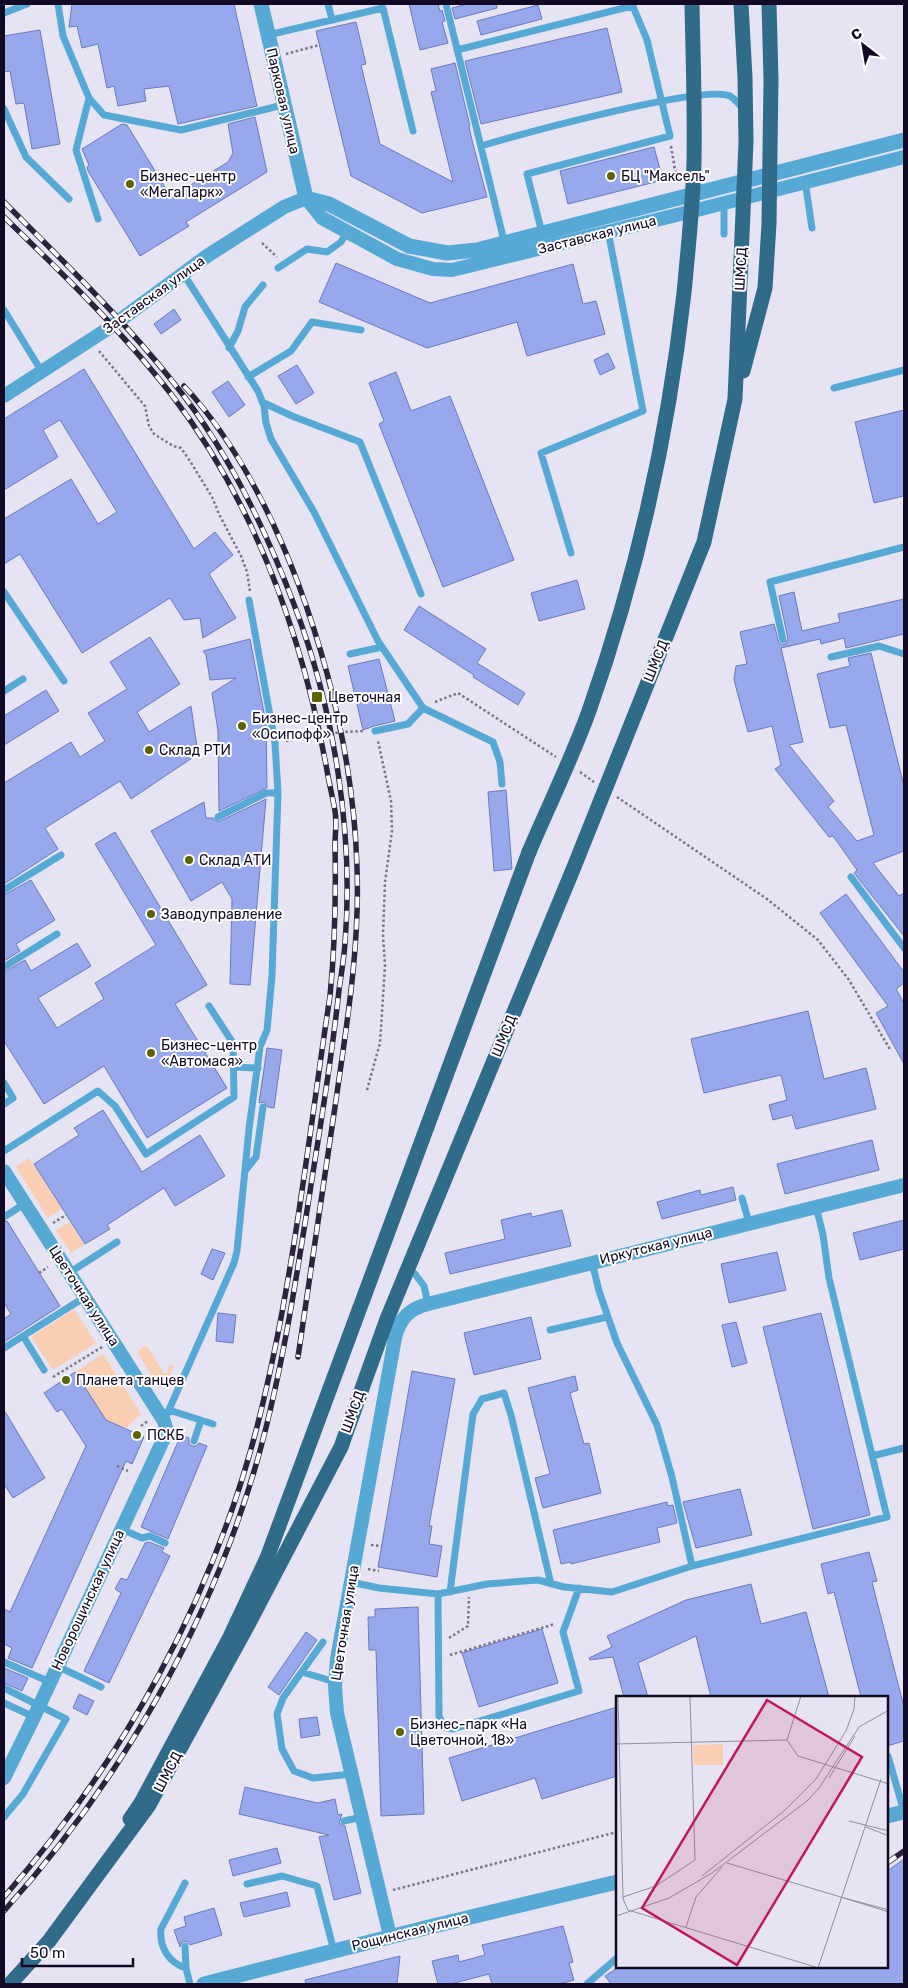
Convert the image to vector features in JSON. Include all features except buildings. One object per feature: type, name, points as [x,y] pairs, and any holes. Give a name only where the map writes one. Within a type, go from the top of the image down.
[{"type":"main road","name":"ШМСД","points":[[4,1983],[45,1935],[141,1803],[230,1637],[267,1558],[529,852],[588,712],[618,624],[642,534],[662,443],[677,351],[690,235],[694,162],[692,4]]},
{"type":"main road","name":"ШМСД","points":[[10,1984],[49,1941],[150,1805],[341,1446],[387,1318],[570,876],[704,542],[736,400],[746,142],[741,4]]},
{"type":"main road","points":[[736,400],[765,288],[769,224],[771,78],[769,4]]},
{"type":"street","name":"Парковая улица","points":[[261,4],[306,198]]},
{"type":"street","name":"Заставская улица","points":[[4,396],[112,326],[207,256],[284,207],[306,198],[329,204],[395,240],[425,250],[460,253],[904,140]]},
{"type":"street","name":"Заставская улица","points":[[306,198],[322,218],[397,259],[433,269],[452,270],[508,258],[904,156]]},
{"type":"street","name":"Цветочная улица","points":[[4,1171],[84,1297],[166,1416]]},
{"type":"street","name":"Иркутская улица","points":[[410,1311],[428,1304],[592,1262],[904,1185]]},
{"type":"street","name":"Цветочная улица","points":[[390,1936],[338,1713],[335,1682],[337,1659],[396,1332],[401,1320],[410,1311]]},
{"type":"street","name":"Новорощинская улица","points":[[4,1778],[164,1436],[166,1416]]},
{"type":"street","points":[[888,1816],[904,1812]]},
{"type":"street","name":"Рощинская улица","points":[[204,1984],[390,1936],[616,1882]]},
{"type":"lane","points":[[4,13],[27,4]]},
{"type":"lane","points":[[58,4],[63,36],[89,98],[104,115],[181,130],[284,105]]},
{"type":"lane","points":[[328,4],[332,20]]},
{"type":"lane","points":[[446,4],[508,258]]},
{"type":"lane","points":[[457,50],[632,5],[647,40],[670,136],[527,174],[546,248]]},
{"type":"lane","points":[[268,36],[383,8],[413,131]]},
{"type":"lane","points":[[481,146],[662,102],[707,94],[730,96],[748,113],[746,181]]},
{"type":"lane","points":[[89,98],[76,150],[98,219]]},
{"type":"lane","points":[[4,109],[26,157],[69,199]]},
{"type":"lane","points":[[803,166],[812,228]]},
{"type":"lane","points":[[724,203],[724,234]]},
{"type":"lane","points":[[571,553],[541,453],[643,411],[605,216]]},
{"type":"lane","points":[[281,266],[306,249],[327,252],[341,242],[346,232]]},
{"type":"lane","points":[[183,274],[262,402],[268,430],[276,447],[314,512],[382,648],[423,708],[494,742],[500,762],[502,784]]},
{"type":"lane","points":[[229,348],[238,331],[245,308],[263,285]]},
{"type":"lane","points":[[4,310],[42,372]]},
{"type":"lane","points":[[248,377],[291,351],[312,322],[360,330]]},
{"type":"lane","points":[[834,388],[904,370]]},
{"type":"lane","points":[[262,402],[292,416],[360,442],[421,594]]},
{"type":"lane","points":[[783,640],[770,582],[904,547]]},
{"type":"lane","points":[[4,592],[64,682]]},
{"type":"lane","points":[[213,1424],[201,1420],[166,1416],[234,1263],[239,1238],[260,1047],[266,1030],[272,976],[278,793],[275,743],[249,600]]},
{"type":"lane","points":[[831,658],[879,646],[904,654]]},
{"type":"lane","points":[[350,654],[382,648]]},
{"type":"lane","points":[[4,691],[23,679]]},
{"type":"lane","points":[[375,731],[408,724],[423,708]]},
{"type":"lane","points":[[218,817],[266,793],[278,793]]},
{"type":"lane","points":[[4,890],[61,855]]},
{"type":"lane","points":[[851,877],[904,948]]},
{"type":"lane","points":[[4,967],[57,934]]},
{"type":"lane","points":[[4,1151],[98,1091],[115,1106],[146,1154],[234,1097],[233,1043],[209,1006]]},
{"type":"lane","points":[[234,1067],[258,1068]]},
{"type":"lane","points":[[4,1083],[13,1098],[4,1104]]},
{"type":"lane","points":[[245,1171],[256,1158],[263,1107]]},
{"type":"lane","points":[[742,1198],[749,1223]]},
{"type":"lane","points":[[4,1217],[24,1204]]},
{"type":"lane","points":[[351,1582],[379,1588],[438,1594],[487,1584],[538,1580],[551,1584],[612,1592],[692,1566],[887,1517],[829,1278],[816,1206]]},
{"type":"lane","points":[[69,1272],[117,1242]]},
{"type":"lane","points":[[592,1262],[607,1317],[617,1343],[657,1425],[672,1477],[692,1566]]},
{"type":"lane","points":[[415,1274],[424,1286],[428,1304]]},
{"type":"lane","points":[[4,1348],[84,1297]]},
{"type":"lane","points":[[550,1330],[607,1317]]},
{"type":"lane","points":[[23,1336],[44,1370]]},
{"type":"lane","points":[[450,1592],[473,1414],[482,1399],[504,1393],[511,1414],[551,1584]]},
{"type":"lane","points":[[194,1441],[201,1420]]},
{"type":"lane","points":[[872,1456],[904,1448]]},
{"type":"lane","points":[[121,1529],[142,1538],[150,1536],[165,1543]]},
{"type":"lane","points":[[142,1538],[146,1530]]},
{"type":"lane","points":[[438,1594],[439,1716],[444,1727],[453,1729],[579,1691],[564,1632],[579,1588]]},
{"type":"lane","points":[[323,1642],[283,1698],[277,1714],[282,1749],[294,1771],[313,1778],[352,1774]]},
{"type":"lane","points":[[4,1662],[50,1682]]},
{"type":"lane","points":[[57,1666],[101,1687]]},
{"type":"lane","points":[[302,1672],[335,1682]]},
{"type":"lane","points":[[4,1688],[37,1711]]},
{"type":"lane","points":[[4,1703],[66,1719],[23,1794],[4,1817]]},
{"type":"lane","points":[[888,1756],[904,1812]]},
{"type":"lane","points":[[344,1821],[362,1817]]},
{"type":"lane","points":[[247,1884],[282,1876],[317,1886],[334,1951]]},
{"type":"lane","points":[[185,1883],[161,1929],[160,1936],[162,1944],[171,1960],[177,1965],[186,1968]]},
{"type":"lane","points":[[185,1946],[186,1968],[190,1984]]},
{"type":"lane","points":[[587,1984],[616,1959]]},
{"type":"path","points":[[284,54],[319,46]]},
{"type":"path","points":[[670,136],[677,182]]},
{"type":"path","points":[[262,243],[281,266]]},
{"type":"path","points":[[99,351],[145,406],[149,426],[154,434],[173,446],[181,448],[203,483],[241,556],[250,585],[249,600]]},
{"type":"path","points":[[423,708],[458,692],[559,759]]},
{"type":"path","points":[[367,1090],[380,1043],[385,966],[385,882],[392,831],[392,801],[375,731]]},
{"type":"path","points":[[296,740],[354,732]]},
{"type":"path","points":[[574,768],[598,784]]},
{"type":"path","points":[[614,795],[767,899],[818,940],[849,980],[891,1051]]},
{"type":"path","points":[[50,1225],[66,1215]]},
{"type":"path","points":[[39,1273],[50,1266]]},
{"type":"path","points":[[52,1378],[102,1347]]},
{"type":"path","points":[[141,1426],[149,1420]]},
{"type":"path","points":[[117,1466],[128,1471]]},
{"type":"path","points":[[370,1546],[382,1546]]},
{"type":"path","points":[[366,1569],[379,1571]]},
{"type":"path","points":[[439,1644],[468,1626],[470,1588]]},
{"type":"path","points":[[439,1658],[568,1620]]},
{"type":"path","points":[[393,1890],[616,1832]]},
{"type":"shaded area","points":[[29,1158],[62,1209],[48,1218],[16,1167]]},
{"type":"shaded area","points":[[70,1222],[84,1245],[71,1253],[56,1230]]},
{"type":"shaded area","points":[[74,1309],[96,1343],[53,1370],[31,1337]]},
{"type":"shaded area","points":[[146,1345],[164,1373],[167,1373],[170,1364],[174,1366],[164,1387],[159,1388],[137,1352]]},
{"type":"shaded area","points":[[103,1354],[141,1414],[126,1428],[106,1420],[75,1372]]},
{"type":"railway","points":[[4,202],[112,312],[173,382],[211,434],[257,518],[295,607],[321,687],[338,772],[343,816],[347,901],[344,955],[331,1054],[291,1310],[268,1421],[238,1520],[214,1582],[187,1641],[123,1755],[86,1809],[4,1911]]},
{"type":"railway","points":[[4,217],[48,259],[152,370],[201,437],[228,481],[252,528],[290,625],[318,725],[336,815],[335,921],[332,977],[307,1158],[290,1267],[270,1374],[238,1492],[215,1555],[188,1617],[158,1677],[124,1735],[87,1791],[47,1845],[4,1897]]},
{"type":"railway","points":[[184,386],[220,430],[236,454],[264,504],[287,556],[310,618],[331,687],[346,758],[351,794],[357,867],[355,955],[298,1357]]},
{"type":"railway","points":[[888,1862],[904,1851]]},
{"type":"place","name":"БЦ \"Максель\"","points":[[611,176]]},
{"type":"place","name":"Бизнес-центр «МегаПарк»","points":[[130,184]]},
{"type":"place","name":"Цветочная","points":[[317,697]]},
{"type":"place","name":"Бизнес-центр «Осипофф»","points":[[242,726]]},
{"type":"place","name":"Склад РТИ","points":[[149,750]]},
{"type":"place","name":"Склад АТИ","points":[[189,860]]},
{"type":"place","name":"Заводуправление","points":[[151,914]]},
{"type":"place","name":"Бизнес-центр «Автомася»","points":[[151,1053]]},
{"type":"place","name":"Планета танцев","points":[[66,1380]]},
{"type":"place","name":"ПСКБ","points":[[137,1435]]},
{"type":"place","name":"Бизнес-парк «На Цветочной, 18»","points":[[400,1732]]}]
